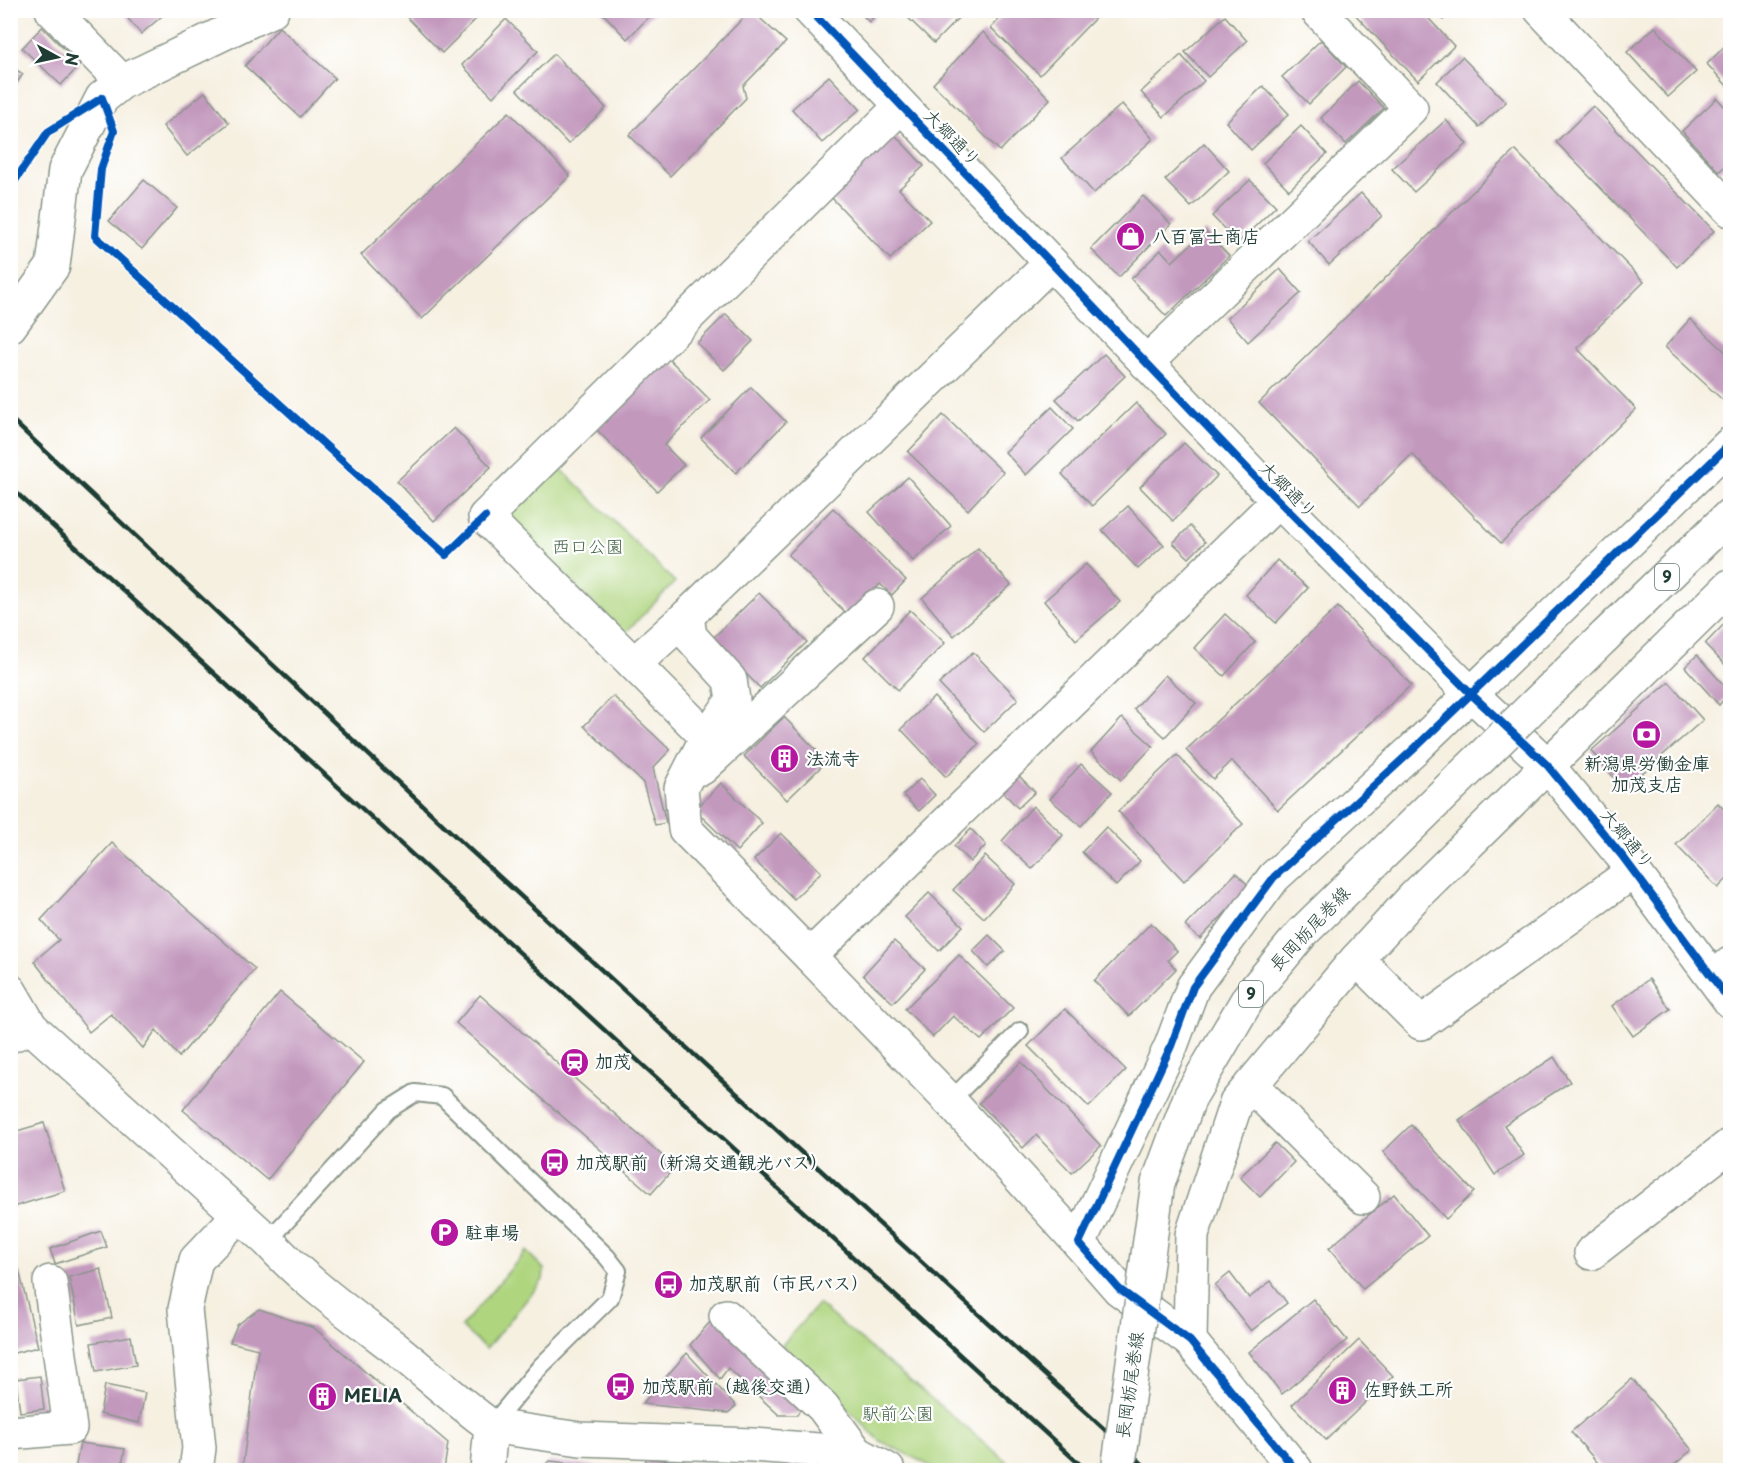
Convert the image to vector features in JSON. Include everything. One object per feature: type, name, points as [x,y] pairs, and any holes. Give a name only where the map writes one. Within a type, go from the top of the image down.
[{"type":"street","points":[[52,10],[122,82]]},
{"type":"street","points":[[10,326],[53,266],[65,170],[102,98],[122,82],[220,21],[272,10]]},
{"type":"street","name":"大郷通り","points":[[810,10],[1278,501],[1470,693],[1547,765],[1726,981]]},
{"type":"street","points":[[1146,363],[1411,108],[1317,10]]},
{"type":"street","points":[[1541,10],[1731,210]]},
{"type":"street","points":[[707,737],[485,517],[901,106]]},
{"type":"street","points":[[634,664],[687,616],[1051,263]]},
{"type":"street","points":[[1079,1243],[1171,1046],[1193,987],[1274,877],[1416,747],[1731,444]]},
{"type":"street","points":[[810,956],[1278,501]]},
{"type":"street","name":"長岡栃尾巻線","points":[[1118,1470],[1158,1182],[1190,1097],[1249,997],[1302,933],[1731,515]]},
{"type":"street","points":[[1190,1341],[1192,1235],[1236,1103],[1358,958],[1415,896],[1731,586]]},
{"type":"street","points":[[681,788],[877,606]]},
{"type":"street","points":[[687,616],[690,636],[730,680],[733,700],[707,737],[681,788],[685,828],[950,1101],[1119,1288],[1190,1341],[1296,1470]]},
{"type":"street","points":[[1358,958],[1421,1023],[1634,871]]},
{"type":"street","points":[[10,991],[21,1031],[268,1241],[292,1268],[396,1350],[443,1391],[491,1426],[580,1439],[752,1458],[856,1462],[888,1470]]},
{"type":"street","points":[[1251,1085],[1364,1197]]},
{"type":"street","points":[[1591,1253],[1731,1144]]},
{"type":"street","points":[[196,1470],[199,1448],[185,1309],[196,1260],[238,1216]]},
{"type":"street","points":[[10,1433],[70,1428],[50,1282]]},
{"type":"street","points":[[726,1316],[823,1407],[856,1462]]},
{"type":"street","points":[[487,1470],[491,1426]]},
{"type":"lane","points":[[950,1101],[1020,1031]]},
{"type":"lane","points":[[268,1241],[388,1110],[415,1093],[442,1096],[607,1257],[618,1271],[610,1298],[541,1366],[491,1426]]},
{"type":"green space","name":"西口公園","points":[[553,461],[675,582],[624,634],[501,513]]},
{"type":"green space","points":[[526,1251],[544,1269],[543,1280],[486,1349],[461,1327]]},
{"type":"green space","name":"駅前公園","points":[[818,1304],[1017,1470],[938,1470],[880,1441],[782,1345]]},
{"type":"building","points":[[132,10],[169,10],[141,34],[126,16]]},
{"type":"building","points":[[400,10],[485,10],[442,53]]},
{"type":"building","points":[[600,10],[656,10],[627,39]]},
{"type":"building","points":[[751,10],[786,42],[743,86],[746,98],[670,176],[629,135]]},
{"type":"building","points":[[858,10],[881,10],[869,22]]},
{"type":"building","points":[[900,10],[966,10],[934,43]]},
{"type":"building","points":[[1008,10],[1103,10],[1040,75],[991,28]]},
{"type":"building","points":[[1351,10],[1421,10],[1454,46],[1418,81]]},
{"type":"building","points":[[1434,10],[1454,10],[1443,20]]},
{"type":"building","points":[[1225,16],[1247,41],[1208,77],[1185,52]]},
{"type":"building","points":[[506,19],[538,51],[493,97],[462,65]]},
{"type":"building","points":[[42,27],[80,65],[61,85],[22,48]]},
{"type":"building","points":[[279,27],[335,78],[300,117],[245,66]]},
{"type":"building","points":[[1655,27],[1696,72],[1668,97],[1627,52]]},
{"type":"building","points":[[983,32],[1050,99],[1000,151],[933,84]]},
{"type":"building","points":[[1321,40],[1346,67],[1309,104],[1282,77]]},
{"type":"building","points":[[1727,44],[1730,48],[1730,89],[1707,64]]},
{"type":"building","points":[[554,54],[606,108],[568,144],[517,90]]},
{"type":"building","points":[[1181,55],[1204,81],[1164,117],[1141,92]]},
{"type":"building","points":[[1462,57],[1506,102],[1479,127],[1437,82]]},
{"type":"building","points":[[10,66],[23,74],[10,93]]},
{"type":"building","points":[[829,76],[860,109],[822,143],[792,109]]},
{"type":"building","points":[[1358,81],[1384,108],[1346,144],[1321,118]]},
{"type":"building","points":[[1263,86],[1289,114],[1251,150],[1226,122]]},
{"type":"building","points":[[205,92],[229,123],[187,156],[163,126]]},
{"type":"building","points":[[1717,98],[1730,113],[1730,161],[1719,172],[1682,131]]},
{"type":"building","points":[[1122,104],[1153,139],[1094,193],[1062,158]]},
{"type":"building","points":[[1593,106],[1714,231],[1677,267],[1556,142]]},
{"type":"building","points":[[509,112],[570,176],[422,319],[361,255]]},
{"type":"building","points":[[1446,120],[1467,144],[1414,192],[1392,169]]},
{"type":"building","points":[[1301,126],[1327,154],[1289,190],[1263,163]]},
{"type":"building","points":[[895,135],[924,166],[899,189],[930,221],[890,259],[831,197]]},
{"type":"building","points":[[1204,143],[1229,171],[1191,207],[1165,180]]},
{"type":"building","points":[[1515,150],[1644,282],[1577,348],[1636,409],[1501,543],[1412,454],[1360,506],[1259,403]]},
{"type":"building","points":[[144,180],[177,208],[142,249],[109,221]]},
{"type":"building","points":[[1250,180],[1276,206],[1238,243],[1212,216]]},
{"type":"building","points":[[1361,193],[1382,216],[1329,265],[1308,241]]},
{"type":"building","name":"八百冨士商店","points":[[1143,196],[1171,224],[1119,277],[1091,249]]},
{"type":"building","points":[[1205,231],[1229,256],[1166,316],[1131,279],[1161,250],[1172,262]]},
{"type":"building","points":[[1280,269],[1301,293],[1248,342],[1227,318]]},
{"type":"building","points":[[726,314],[753,341],[724,370],[697,343]]},
{"type":"building","points":[[1690,319],[1730,356],[1730,400],[1727,404],[1665,347]]},
{"type":"building","points":[[1104,354],[1125,376],[1078,421],[1056,399]]},
{"type":"building","points":[[668,358],[710,400],[664,445],[684,465],[657,491],[596,429]]},
{"type":"building","points":[[751,387],[786,422],[736,473],[701,438]]},
{"type":"building","points":[[1136,403],[1166,434],[1092,506],[1062,474]]},
{"type":"building","points":[[1052,407],[1073,429],[1026,475],[1005,452]]},
{"type":"building","points":[[943,415],[1003,472],[968,510],[908,452]]},
{"type":"building","points":[[454,428],[491,467],[434,521],[397,481]]},
{"type":"building","points":[[1184,443],[1217,476],[1173,521],[1140,487]]},
{"type":"building","points":[[908,477],[951,526],[913,561],[869,512]]},
{"type":"building","points":[[1128,506],[1164,545],[1138,569],[1102,530]]},
{"type":"building","points":[[833,508],[906,580],[892,595],[880,584],[849,616],[788,555]]},
{"type":"building","points":[[1190,526],[1205,542],[1189,558],[1173,543]]},
{"type":"building","points":[[978,548],[1011,585],[954,636],[922,598]]},
{"type":"building","points":[[1277,560],[1308,588],[1276,623],[1246,595]]},
{"type":"building","points":[[1086,564],[1120,602],[1076,640],[1044,601]]},
{"type":"building","points":[[759,593],[807,642],[760,688],[712,639]]},
{"type":"building","points":[[1338,607],[1411,685],[1278,810],[1232,761],[1213,779],[1186,750]]},
{"type":"building","points":[[910,610],[945,643],[898,690],[865,657]]},
{"type":"building","points":[[1225,614],[1255,642],[1224,676],[1194,648]]},
{"type":"building","points":[[1728,620],[1730,622],[1730,670],[1705,644]]},
{"type":"building","points":[[973,652],[1018,699],[984,732],[939,684]]},
{"type":"building","points":[[1697,655],[1730,692],[1719,705],[1685,667]]},
{"type":"building","points":[[1165,675],[1196,703],[1165,737],[1134,709]]},
{"type":"building","name":"新潟県労働金庫 加茂支店","points":[[1669,682],[1703,720],[1624,789],[1591,751]]},
{"type":"building","points":[[613,696],[670,750],[653,768],[666,823],[655,825],[643,783],[584,726]]},
{"type":"building","points":[[934,697],[979,744],[946,777],[901,729]]},
{"type":"building","name":"法流寺","points":[[784,717],[827,761],[787,800],[744,756]]},
{"type":"building","points":[[1122,718],[1153,746],[1121,780],[1091,752]]},
{"type":"building","points":[[1177,755],[1243,824],[1184,881],[1118,811]]},
{"type":"building","points":[[1081,764],[1112,792],[1081,826],[1050,799]]},
{"type":"building","points":[[1019,776],[1035,792],[1018,808],[1003,792]]},
{"type":"building","points":[[920,779],[935,795],[919,811],[903,795]]},
{"type":"building","points":[[721,783],[762,823],[737,851],[695,810]]},
{"type":"building","points":[[1718,803],[1730,816],[1730,876],[1718,888],[1676,845]]},
{"type":"building","points":[[1033,806],[1063,835],[1032,869],[1002,841]]},
{"type":"building","points":[[1106,827],[1140,861],[1116,886],[1082,852]]},
{"type":"building","points":[[971,829],[986,845],[970,862],[954,846]]},
{"type":"building","points":[[781,833],[821,872],[794,899],[754,860]]},
{"type":"building","points":[[112,843],[255,969],[179,1057],[156,1030],[143,1048],[111,1014],[89,1032],[34,961],[59,940],[41,920]]},
{"type":"building","points":[[985,856],[1015,884],[984,918],[953,890]]},
{"type":"building","points":[[1236,873],[1250,887],[1200,939],[1185,926]]},
{"type":"building","points":[[929,893],[963,926],[939,951],[905,917]]},
{"type":"building","points":[[1151,923],[1177,951],[1168,960],[1176,969],[1129,1016],[1094,981]]},
{"type":"building","points":[[989,935],[1005,951],[988,967],[973,951]]},
{"type":"building","points":[[894,941],[925,969],[893,1003],[863,975]]},
{"type":"building","points":[[959,955],[1013,1008],[981,1040],[953,1016],[933,1037],[905,1009]]},
{"type":"building","points":[[1649,979],[1670,1009],[1633,1036],[1612,1006]]},
{"type":"building","points":[[280,992],[364,1062],[267,1180],[183,1110]]},
{"type":"building","points":[[480,995],[675,1167],[651,1194],[456,1023]]},
{"type":"building","points":[[1065,1009],[1126,1070],[1089,1107],[1028,1046]]},
{"type":"building","points":[[1554,1057],[1570,1082],[1504,1125],[1524,1155],[1495,1175],[1459,1120]]},
{"type":"building","points":[[1021,1062],[1101,1146],[1072,1173],[1036,1135],[1023,1148],[979,1103]]},
{"type":"building","points":[[44,1123],[65,1191],[10,1208],[10,1133]]},
{"type":"building","points":[[1411,1125],[1474,1192],[1446,1219],[1383,1152]]},
{"type":"building","points":[[1275,1143],[1294,1162],[1260,1197],[1240,1177]]},
{"type":"building","points":[[1394,1194],[1428,1236],[1363,1289],[1329,1248]]},
{"type":"building","points":[[101,1231],[107,1247],[55,1264],[50,1249]]},
{"type":"building","points":[[101,1269],[112,1318],[79,1325],[69,1277]]},
{"type":"building","points":[[19,1270],[38,1347],[10,1354],[10,1272]]},
{"type":"building","points":[[1230,1273],[1249,1298],[1271,1281],[1287,1303],[1251,1331],[1215,1285]]},
{"type":"building","points":[[1313,1299],[1347,1340],[1282,1394],[1249,1352]]},
{"type":"building","name":"MELIA","points":[[259,1309],[314,1328],[448,1443],[444,1470],[242,1470],[258,1349],[230,1342],[237,1325]]},
{"type":"building","points":[[716,1315],[803,1404],[797,1415],[779,1415],[728,1368],[720,1379],[690,1345]]},
{"type":"building","points":[[131,1336],[136,1365],[96,1372],[91,1343]]},
{"type":"building","name":"佐野鉄工所","points":[[1359,1340],[1393,1376],[1326,1440],[1292,1405]]},
{"type":"building","points":[[687,1353],[736,1406],[728,1413],[642,1404]]},
{"type":"building","points":[[40,1376],[44,1409],[20,1412],[16,1379]]},
{"type":"building","points":[[1632,1379],[1692,1450],[1668,1470],[1604,1470],[1571,1432]]},
{"type":"building","points":[[105,1385],[145,1393],[139,1423],[100,1414]]},
{"type":"building","points":[[80,1443],[125,1449],[121,1470],[75,1470]]},
{"type":"building","points":[[646,1458],[685,1463],[684,1470],[645,1470]]},
{"type":"building","points":[[550,1461],[625,1469],[625,1470],[538,1470]]},
{"type":"building","points":[[693,1465],[720,1469],[720,1470],[692,1470]]},
{"type":"railway","points":[[10,418],[468,848],[1149,1470]]},
{"type":"railway","points":[[10,487],[1086,1470]]},
{"type":"cycle path","points":[[810,10],[1263,485],[1470,693],[1547,765],[1623,857],[1730,1001]]},
{"type":"cycle path","points":[[10,188],[48,132],[102,98],[114,131],[101,169],[95,236],[446,555],[485,517]]},
{"type":"cycle path","points":[[1296,1470],[1190,1341],[1119,1289],[1079,1243],[1171,1046],[1193,987],[1274,877],[1416,747],[1730,444]]},
{"type":"place","name":"八百冨士商店","points":[[1131,237]]},
{"type":"place","name":"新潟県労働金庫 加茂支店","points":[[1647,735]]},
{"type":"place","name":"法流寺","points":[[785,759]]},
{"type":"place","name":"加茂","points":[[574,1062]]},
{"type":"place","name":"加茂駅前（新潟交通観光バス）","points":[[555,1163]]},
{"type":"place","name":"駐車場","points":[[444,1233]]},
{"type":"place","name":"加茂駅前（市民バス）","points":[[668,1284]]},
{"type":"place","name":"加茂駅前（越後交通）","points":[[621,1387]]},
{"type":"place","name":"佐野鉄工所","points":[[1342,1390]]},
{"type":"place","name":"MELIA","points":[[323,1396]]}]
